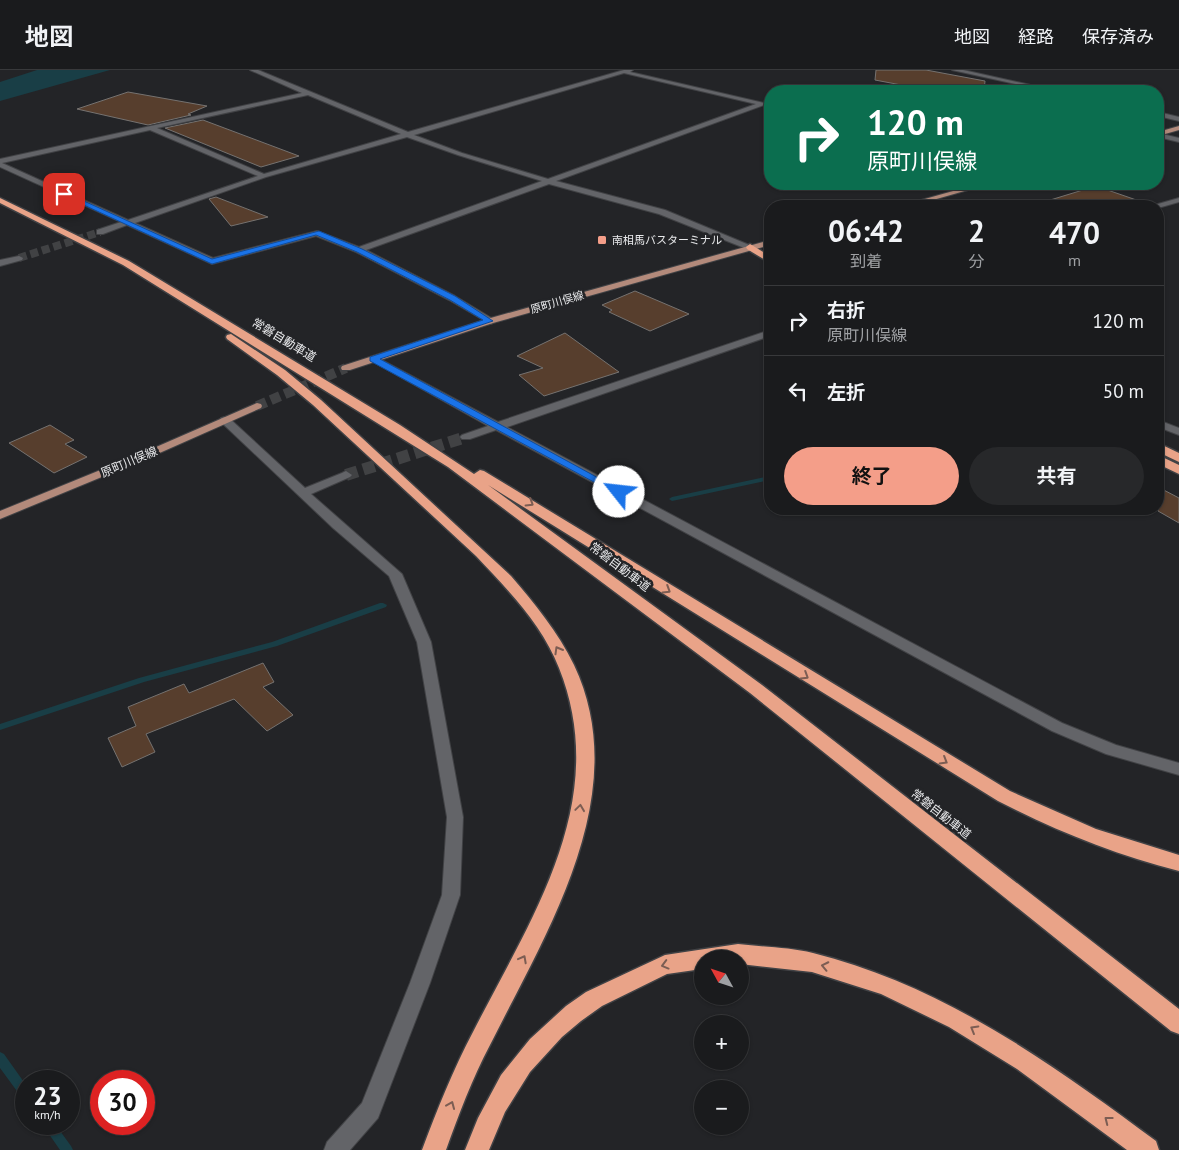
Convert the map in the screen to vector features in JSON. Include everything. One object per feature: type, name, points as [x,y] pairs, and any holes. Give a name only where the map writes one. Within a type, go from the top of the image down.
[{"type":"highway","name":"常磐自動車道","points":[[0,200],[126,263],[396,428],[518,512],[756,689],[1179,1023]]},
{"type":"highway","points":[[750,247],[764,252]]},
{"type":"highway","points":[[750,247],[764,256]]},
{"type":"highway","points":[[126,263],[155,288],[219,329],[288,378],[485,558],[508,582],[548,632],[563,659],[578,700],[585,754],[579,816],[568,859],[524,956],[468,1063],[434,1150]]},
{"type":"highway","points":[[396,428],[518,496],[771,655],[1004,796],[1070,828],[1148,856],[1179,864]]},
{"type":"highway","points":[[1164,450],[1179,458]]},
{"type":"highway","points":[[1164,463],[1179,470]]},
{"type":"highway","points":[[477,1150],[488,1118],[511,1080],[534,1048],[572,1014],[614,985],[657,967],[703,955],[766,954],[831,966],[877,980],[926,1002],[981,1033],[1039,1071],[1094,1109],[1147,1150]]},
{"type":"main road","points":[[1164,132],[1179,128]]},
{"type":"main road","points":[[926,200],[963,190]]},
{"type":"main road","name":"原町川俣線","points":[[346,368],[490,321],[764,244]]},
{"type":"main road","name":"原町川俣線","points":[[0,515],[151,453],[257,406]]},
{"type":"street","points":[[253,70],[409,135],[460,154],[662,212],[750,247]]},
{"type":"street","points":[[955,70],[1026,85]]},
{"type":"street","points":[[100,232],[264,176],[627,71],[762,104],[359,250]]},
{"type":"street","points":[[0,163],[309,93]]},
{"type":"street","points":[[1164,115],[1179,119]]},
{"type":"street","points":[[152,128],[264,176]]},
{"type":"street","points":[[1164,136],[1179,140]]},
{"type":"street","points":[[0,163],[212,262],[317,233],[359,250],[452,298],[490,321]]},
{"type":"street","points":[[1164,204],[1179,200]]},
{"type":"street","points":[[0,264],[19,258]]},
{"type":"street","points":[[466,437],[764,335]]},
{"type":"street","points":[[373,359],[1057,727],[1112,750],[1179,769]]},
{"type":"street","points":[[225,420],[303,493],[395,574],[424,642],[455,817],[452,895],[370,1110],[335,1150]]},
{"type":"street","points":[[1164,426],[1179,432]]},
{"type":"street","points":[[303,493],[346,474]]},
{"type":"water","points":[[37,70],[110,70],[0,101],[0,82]]},
{"type":"building","points":[[876,70],[926,70],[985,81],[985,85],[901,85],[875,80]]},
{"type":"building","points":[[128,92],[207,106],[188,114],[191,115],[148,125],[77,109]]},
{"type":"building","points":[[203,120],[299,156],[261,167],[165,128]]},
{"type":"building","points":[[1083,190],[1108,190],[1136,200],[1050,200]]},
{"type":"building","points":[[216,197],[268,217],[231,226],[209,199]]},
{"type":"building","points":[[635,291],[689,314],[650,331],[609,312],[612,310],[602,305]]},
{"type":"building","points":[[565,333],[619,372],[544,396],[519,375],[543,368],[517,356]]},
{"type":"building","points":[[50,425],[74,440],[65,444],[87,457],[54,473],[9,443]]},
{"type":"building","points":[[1164,490],[1179,498],[1179,523],[1164,514]]},
{"type":"building","points":[[263,663],[274,682],[263,687],[293,715],[267,731],[234,699],[146,734],[155,752],[122,767],[108,738],[136,726],[128,707],[184,684],[189,693]]},
{"type":"waterway","points":[[672,499],[764,479]]},
{"type":"waterway","points":[[0,727],[142,680],[274,644],[383,605]]},
{"type":"waterway","points":[[0,1058],[15,1079]]},
{"type":"waterway","points":[[56,1135],[67,1150]]},
{"type":"tunnel","points":[[19,258],[100,232]]},
{"type":"tunnel","points":[[257,406],[346,368]]},
{"type":"tunnel","points":[[346,475],[466,437]]},
{"type":"place","name":"南相馬バスターミナル","points":[[602,240]]},
{"type":"route","points":[[64,194],[212,262],[317,233],[359,250],[452,298],[490,321],[373,359],[619,492]]}]
